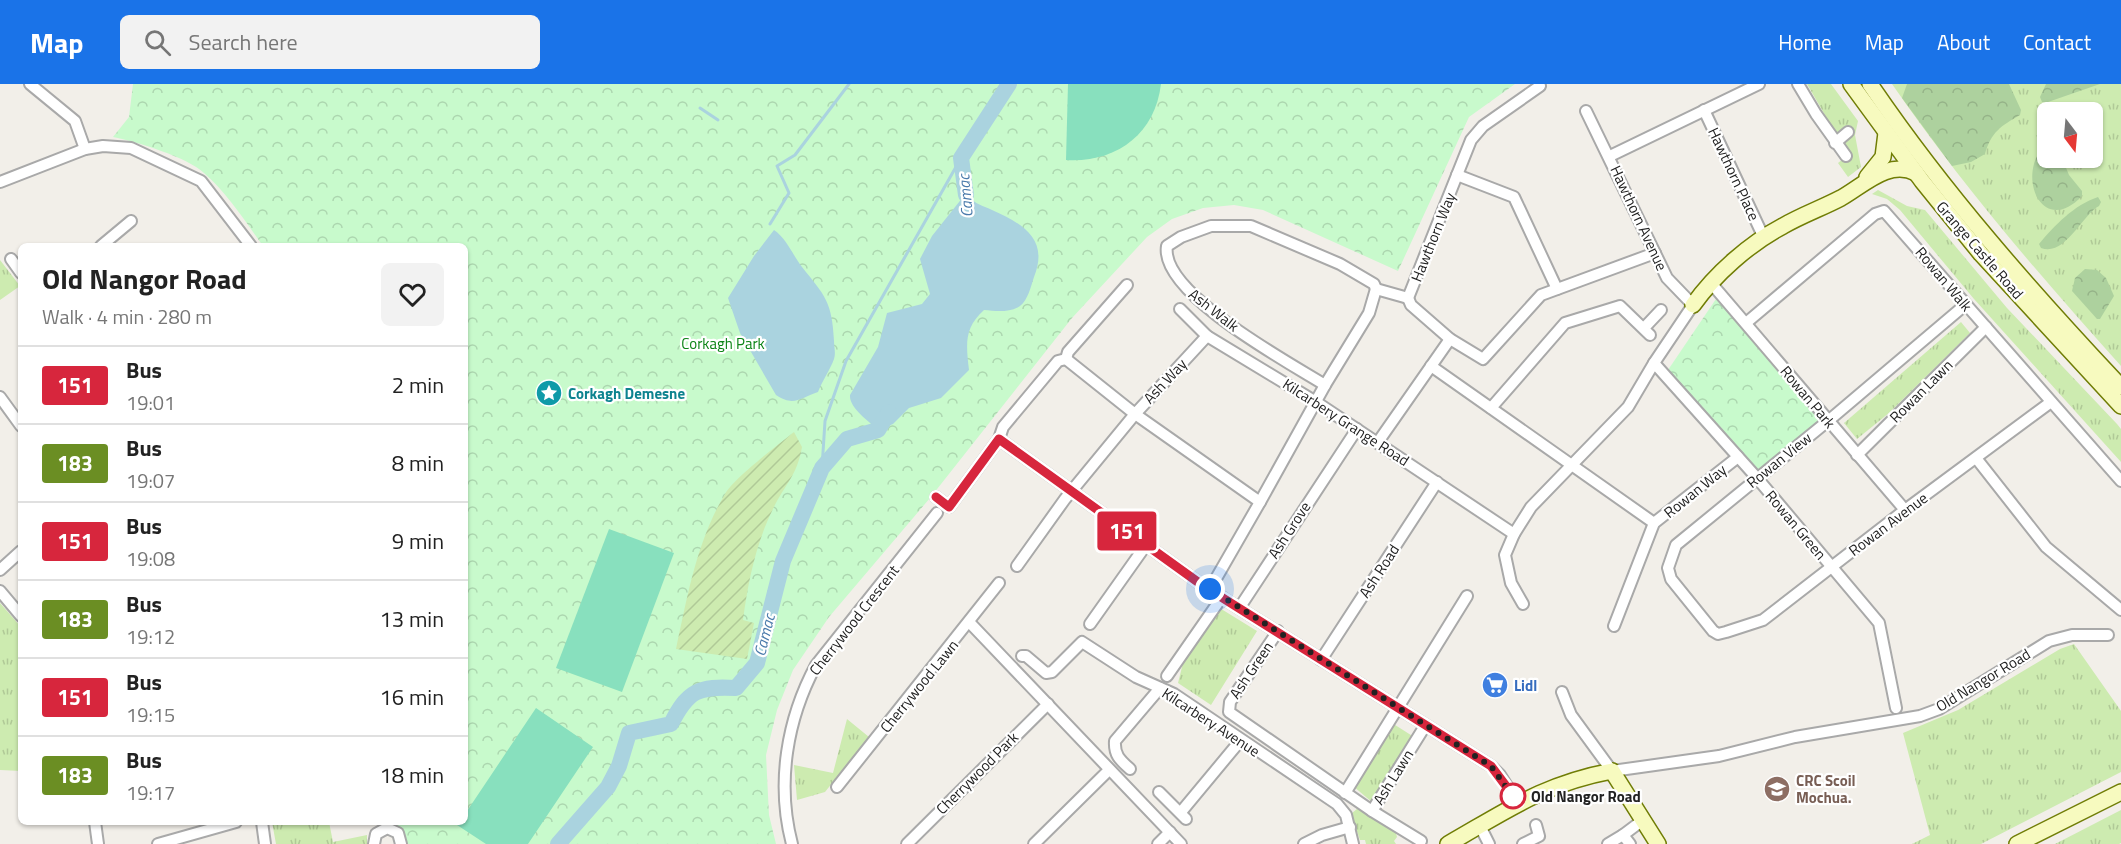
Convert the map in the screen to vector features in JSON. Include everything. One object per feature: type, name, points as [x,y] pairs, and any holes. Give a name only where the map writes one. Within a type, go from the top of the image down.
[{"type":"main road","name":"Grange Castle Road","points":[[1851,84],[1916,173],[1981,254],[2121,406]]},
{"type":"main road","name":"Grange Castle Road","points":[[1870,84],[1953,198],[2048,309],[2121,387]]},
{"type":"main road","points":[[1857,188],[1884,157],[1886,133]]},
{"type":"main road","points":[[1693,305],[1711,283],[1764,238],[1889,169],[1903,168],[1916,173]]},
{"type":"main road","points":[[1612,771],[1658,844]]},
{"type":"main road","name":"Old Nangor Road","points":[[1448,844],[1518,802],[1555,785],[1612,771]]},
{"type":"main road","points":[[2017,844],[2121,792]]},
{"type":"street","points":[[30,84],[75,121],[90,148]]},
{"type":"street","name":"Hawthorn Avenue","points":[[1610,156],[1759,84]]},
{"type":"street","points":[[1798,84],[1835,143],[1846,156]]},
{"type":"street","name":"Hawthorn Way","points":[[1408,298],[1467,146],[1476,133],[1525,89],[1540,86]]},
{"type":"street","name":"Hawthorn Place","points":[[1704,110],[1764,238]]},
{"type":"street","name":"Hawthorn Avenue","points":[[1586,111],[1610,156],[1667,278],[1693,305]]},
{"type":"street","points":[[1835,143],[1848,132]]},
{"type":"street","points":[[0,182],[90,148],[131,148],[201,180],[249,243]]},
{"type":"street","name":"Hawthorn Way","points":[[1457,175],[1514,197],[1557,289]]},
{"type":"street","name":"Rowan Walk","points":[[1746,323],[1875,214],[1884,211],[2121,481]]},
{"type":"street","points":[[105,243],[131,221]]},
{"type":"street","name":"Ash Walk","points":[[1325,385],[1227,323],[1188,291],[1174,272],[1166,252],[1167,246],[1181,237],[1211,226],[1251,226],[1340,264],[1374,284],[1376,290]]},
{"type":"street","points":[[1210,589],[1325,385],[1369,313],[1376,290],[1408,298],[1417,312],[1450,339],[1484,359],[1538,298],[1655,253]]},
{"type":"street","points":[[11,259],[18,269]]},
{"type":"street","name":"Rowan Park","points":[[1711,283],[1905,510]]},
{"type":"street","points":[[936,497],[949,507],[999,439],[1003,427],[1058,361],[1066,359],[1068,352],[1127,285]]},
{"type":"street","points":[[1491,408],[1565,323],[1615,305],[1623,307],[1647,332],[1661,310]]},
{"type":"street","points":[[1523,604],[1510,583],[1505,555],[1514,534],[1531,507],[1628,407],[1693,305]]},
{"type":"street","name":"Rowan View","points":[[1718,634],[1708,626],[1671,579],[1668,568],[1676,545],[1965,305]]},
{"type":"street","name":"Kilcarbery Grange Road","points":[[1180,309],[1207,336],[1316,402],[1514,534]]},
{"type":"street","name":"Rowan Lawn","points":[[1857,454],[1986,327]]},
{"type":"street","name":"Ash Way","points":[[1066,359],[1135,414],[1207,336]]},
{"type":"street","points":[[1378,442],[1450,339]]},
{"type":"street","name":"Rowan Green","points":[[1654,363],[1738,456],[1879,623],[1896,708]]},
{"type":"street","points":[[1431,366],[1654,523]]},
{"type":"street","points":[[0,397],[18,422]]},
{"type":"street","name":"Rowan Avenue","points":[[1718,634],[1763,620],[1905,510],[2051,402]]},
{"type":"street","points":[[1017,566],[1071,492],[1135,414],[1260,502]]},
{"type":"street","name":"Ash Grove","points":[[1240,607],[1357,429]]},
{"type":"street","points":[[999,439],[1222,597],[1496,770],[1518,802]]},
{"type":"street","name":"Rowan Way","points":[[1614,626],[1654,523],[1738,456]]},
{"type":"street","points":[[1976,458],[2046,548],[2121,610]]},
{"type":"street","name":"Ash Road","points":[[1321,660],[1437,482]]},
{"type":"street","name":"Cherrywood Crescent","points":[[792,844],[786,800],[786,764],[790,731],[803,690],[816,665],[937,513]]},
{"type":"street","points":[[1090,624],[1146,545]]},
{"type":"street","points":[[0,570],[18,555]]},
{"type":"street","name":"Cherrywood Lawn","points":[[837,788],[970,623],[999,583]]},
{"type":"street","points":[[0,591],[18,612]]},
{"type":"street","points":[[1345,793],[1467,596]]},
{"type":"street","points":[[1167,676],[1222,597]]},
{"type":"street","points":[[970,623],[1181,844]]},
{"type":"street","name":"Ash Green","points":[[1278,631],[1230,702],[1229,712],[1372,811]]},
{"type":"street","name":"Old Nangor Road","points":[[1612,771],[1719,756],[1795,737],[1920,716],[1939,709],[2049,641],[2072,635],[2108,635]]},
{"type":"street","name":"Kilcarbery Avenue","points":[[1022,656],[1026,656],[1046,673],[1053,672],[1082,642],[1136,677],[1174,694],[1240,741],[1337,804],[1346,815],[1353,844]]},
{"type":"street","points":[[1130,769],[1119,760],[1114,750],[1115,741],[1160,688]]},
{"type":"street","points":[[1562,692],[1576,722],[1612,771]]},
{"type":"street","name":"Cherrywood Park","points":[[907,844],[1048,704]]},
{"type":"street","name":"Ash Lawn","points":[[1420,841],[1372,811],[1425,726]]},
{"type":"street","points":[[1159,792],[1183,816],[1240,741]]},
{"type":"street","points":[[1034,844],[1109,770]]},
{"type":"street","points":[[1608,844],[1626,839],[1643,820]]},
{"type":"street","points":[[95,825],[98,844]]},
{"type":"street","points":[[158,844],[225,825]]},
{"type":"street","points":[[263,825],[266,844]]},
{"type":"street","points":[[374,844],[376,834],[383,825],[394,830],[400,837],[401,844]]},
{"type":"street","points":[[1523,844],[1539,836],[1536,825]]},
{"type":"street","points":[[1480,826],[1489,844]]},
{"type":"street","points":[[1304,844],[1322,835],[1350,827]]},
{"type":"street","points":[[1158,844],[1170,832]]},
{"type":"green space","name":"Corkagh Park","points":[[133,84],[1515,84],[1469,117],[1398,271],[1263,210],[1234,205],[1203,208],[1172,219],[1147,237],[1072,318],[930,498],[829,617],[793,670],[777,710],[766,755],[769,815],[776,844],[403,844],[395,825],[468,825],[468,243],[261,243],[228,198],[196,167],[161,151],[113,137],[129,117]]},
{"type":"green space","points":[[1068,84],[1161,84],[1151,118],[1130,142],[1101,157],[1066,160]]},
{"type":"green space","points":[[1807,84],[1831,84],[1858,121],[1855,135],[1861,167],[1848,177],[1838,163],[1848,155]]},
{"type":"green space","points":[[1892,84],[2121,84],[2121,366],[2002,229]]},
{"type":"green space","points":[[1907,84],[2009,84],[2021,110],[2020,115],[1998,130],[1990,140],[1985,154],[1971,162],[1952,166],[1902,98]]},
{"type":"green space","points":[[2046,84],[2100,84],[2048,102],[2042,102],[2040,97]]},
{"type":"green space","points":[[2037,155],[2037,168],[2066,168],[2082,191],[2082,196],[2067,207],[2055,210],[2044,206],[2037,197],[2033,184],[2033,170]]},
{"type":"green space","points":[[1878,190],[1907,206],[1925,210],[2007,308],[2117,424],[2121,429],[2121,462],[1974,299],[1900,210],[1887,199],[1872,194]]},
{"type":"green space","points":[[2098,197],[2101,202],[2099,206],[2073,234],[2058,246],[2050,249],[2041,248],[2039,244],[2065,216]]},
{"type":"green space","points":[[0,260],[18,283],[18,287],[0,300]]},
{"type":"green space","points":[[2085,269],[2097,270],[2106,278],[2114,296],[2100,319],[2097,319],[2072,291],[2075,278]]},
{"type":"green space","points":[[1718,296],[1822,420],[1760,471],[1757,471],[1668,370]]},
{"type":"green space","points":[[1961,322],[1970,333],[1889,413],[1857,439],[1844,423]]},
{"type":"green space","points":[[794,432],[802,447],[800,457],[794,473],[777,500],[767,522],[750,577],[743,620],[754,623],[747,659],[676,649],[694,570],[715,512],[737,479]]},
{"type":"green space","points":[[609,529],[674,553],[622,692],[556,668]]},
{"type":"green space","points":[[0,603],[18,624],[18,771],[0,770]]},
{"type":"green space","points":[[1218,607],[1257,631],[1211,705],[1178,683],[1183,663],[1211,624],[1208,622]]},
{"type":"green space","points":[[2074,644],[2121,711],[2121,772],[1981,844],[1912,844],[1930,835],[1903,733],[1958,710],[2060,649]]},
{"type":"green space","points":[[536,708],[593,747],[528,844],[486,844],[457,825],[468,825],[468,810]]},
{"type":"green space","points":[[847,719],[869,737],[825,792],[797,800],[794,765],[833,773]]},
{"type":"green space","points":[[1392,723],[1414,737],[1373,803],[1353,786]]},
{"type":"green space","points":[[1358,808],[1395,830],[1396,844],[1366,844],[1365,840],[1360,840],[1351,814]]},
{"type":"green space","points":[[2121,810],[2121,843],[2055,844]]},
{"type":"green space","points":[[273,825],[330,825],[333,842],[367,835],[367,844],[276,844]]},
{"type":"water","points":[[966,174],[967,191],[971,199],[1014,221],[1031,235],[1036,243],[1038,264],[1030,289],[1020,306],[1007,311],[984,310],[977,317],[968,337],[969,370],[941,398],[909,408],[893,424],[878,430],[856,409],[850,395],[878,347],[887,313],[922,304],[930,294],[920,259],[932,236],[963,197],[961,178]]},
{"type":"water","points":[[774,230],[786,242],[822,293],[829,308],[833,328],[835,357],[818,392],[792,401],[776,395],[740,333],[728,298],[754,256]]},
{"type":"waterway","points":[[770,224],[789,193],[777,166],[795,155],[849,84]]},
{"type":"waterway","name":"Camac","points":[[966,195],[961,158],[1009,84]]},
{"type":"waterway","points":[[700,108],[718,120]]},
{"type":"waterway","name":"Camac","points":[[822,468],[825,421],[846,361],[961,158]]},
{"type":"waterway","name":"Camac","points":[[558,844],[608,787],[619,766],[629,733],[671,724],[683,704],[696,692],[713,688],[736,688],[757,663],[783,561],[822,468],[847,439],[878,430],[889,412]]},
{"type":"bus line","name":"151","points":[[936,497],[949,507],[999,439],[1202,585],[1491,766],[1518,802]]},
{"type":"place","name":"Corkagh Demesne","points":[[549,393]]},
{"type":"place","name":"Lidl","points":[[1495,685]]},
{"type":"place","name":"CRC Scoil Mochua.","points":[[1777,789]]},
{"type":"place","name":"Old Nangor Road","points":[[1513,796]]},
{"type":"route","points":[[1210,589],[1491,766],[1514,798],[1513,796]]}]
